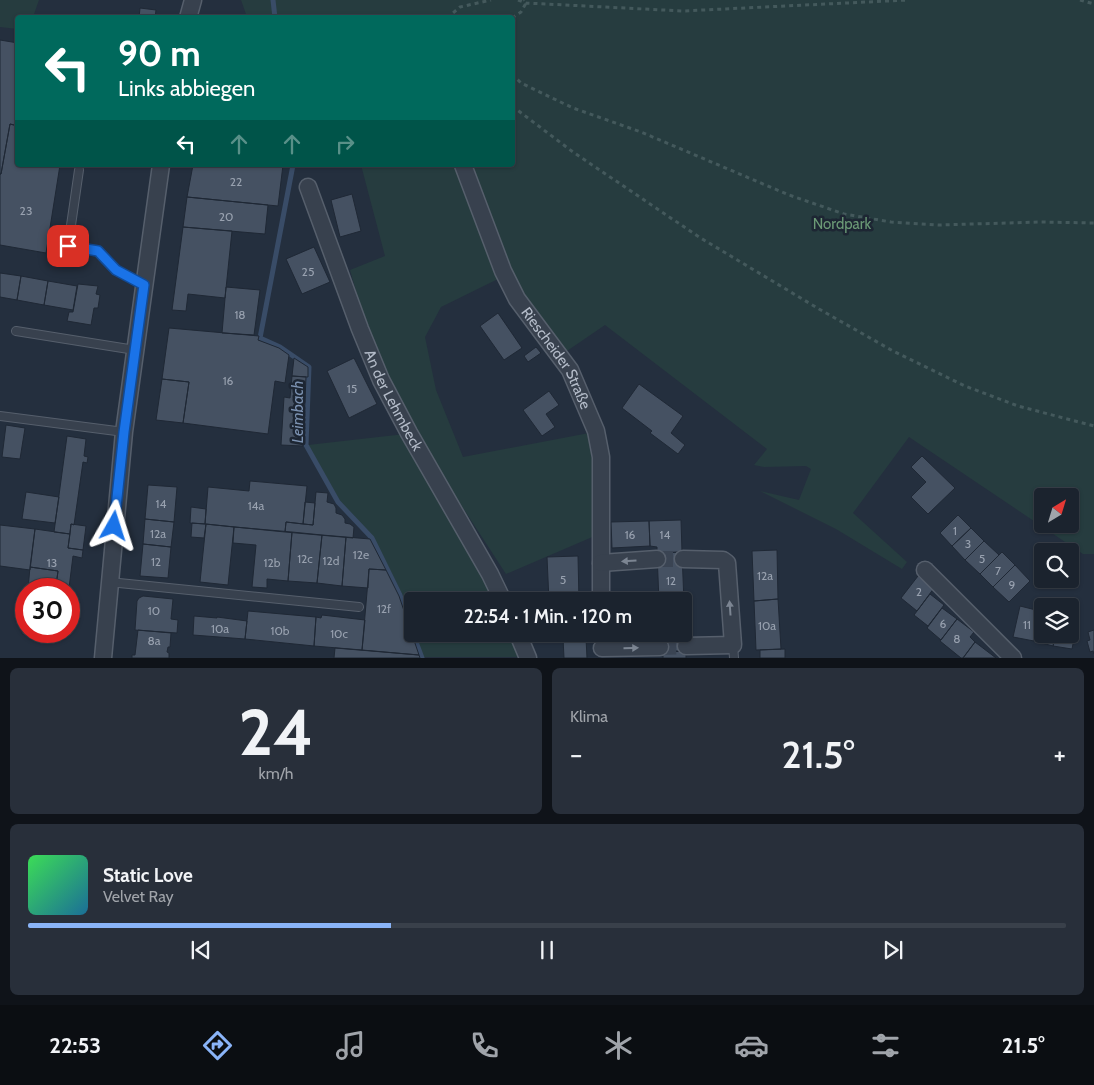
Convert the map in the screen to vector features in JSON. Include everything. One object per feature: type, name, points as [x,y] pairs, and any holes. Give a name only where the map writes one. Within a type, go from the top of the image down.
[{"type":"street","points":[[189,15],[193,0]]},
{"type":"street","points":[[103,658],[124,432],[162,167]]},
{"type":"street","name":"Riescheider Straße","points":[[464,167],[503,271],[517,299],[570,370],[596,431],[601,457],[602,592]]},
{"type":"street","name":"An der Lehmbeck","points":[[308,187],[381,380],[499,592]]},
{"type":"street","points":[[601,562],[657,559]]},
{"type":"street","points":[[683,559],[723,560],[727,563],[733,651],[686,646]]},
{"type":"street","points":[[925,570],[1013,658]]},
{"type":"street","points":[[521,642],[528,658]]},
{"type":"street","points":[[602,647],[660,647]]},
{"type":"lane","points":[[80,170],[68,246],[98,251],[116,270],[144,285]]},
{"type":"lane","points":[[16,331],[135,350]]},
{"type":"lane","points":[[0,416],[124,432]]},
{"type":"lane","points":[[109,582],[359,607]]},
{"type":"path","points":[[459,0],[460,7]]},
{"type":"path","points":[[451,15],[460,7],[491,0]]},
{"type":"path","points":[[518,0],[525,2],[683,11],[908,0]]},
{"type":"path","points":[[1080,0],[1094,4]]},
{"type":"path","points":[[515,16],[521,12],[525,2]]},
{"type":"path","points":[[515,77],[521,83],[573,108],[641,132],[788,195],[844,214],[891,222],[939,225],[1041,222],[1094,224]]},
{"type":"path","points":[[515,108],[573,152],[699,237],[818,309],[893,351],[974,389],[1018,406],[1094,426]]},
{"type":"green space","points":[[0,0],[39,0],[34,15],[15,15],[15,29],[0,27]]},
{"type":"green space","name":"Nordpark","points":[[241,0],[1094,0],[1094,554],[1083,554],[1079,551],[1079,543],[1067,543],[1052,533],[1079,533],[1079,488],[1034,488],[1034,521],[909,437],[853,513],[907,562],[902,569],[836,529],[760,491],[799,500],[811,469],[806,466],[764,467],[754,465],[767,449],[605,325],[564,353],[531,305],[510,267],[473,167],[515,167],[515,15],[246,15]]},
{"type":"green space","points":[[362,167],[457,167],[498,279],[441,307],[425,337],[436,390],[463,457],[589,433],[596,465],[597,535],[506,574],[439,471],[389,385],[368,333],[350,270],[385,256]]},
{"type":"green space","points":[[405,434],[494,592],[404,592],[404,600],[373,536],[340,501],[308,445]]},
{"type":"green space","points":[[418,642],[517,642],[523,657],[423,657]]},
{"type":"building","points":[[140,8],[156,10],[155,15],[139,15]]},
{"type":"building","points":[[0,40],[15,42],[15,125],[10,124],[0,174]]},
{"type":"building","points":[[10,124],[15,125],[15,167],[60,167],[46,253],[0,245],[1,174]]},
{"type":"building","points":[[193,167],[283,167],[278,206],[187,197]]},
{"type":"building","points":[[352,194],[361,231],[340,237],[331,200]]},
{"type":"building","points":[[187,197],[268,205],[265,234],[183,227]]},
{"type":"building","points":[[183,227],[232,231],[225,298],[188,294],[186,311],[172,310]]},
{"type":"building","points":[[314,247],[330,282],[302,294],[286,259]]},
{"type":"building","points":[[0,273],[21,276],[17,300],[0,297]]},
{"type":"building","points":[[21,276],[48,281],[44,305],[17,300]]},
{"type":"building","points":[[48,281],[77,286],[73,310],[44,305]]},
{"type":"building","points":[[78,284],[98,286],[96,294],[100,295],[98,308],[94,308],[91,325],[67,321],[69,312],[73,312]]},
{"type":"building","points":[[226,287],[260,290],[254,335],[222,333]]},
{"type":"building","points":[[498,313],[522,348],[504,360],[480,326]]},
{"type":"building","points":[[169,328],[259,336],[258,340],[279,348],[289,355],[285,383],[275,381],[268,434],[183,423],[189,382],[162,379]]},
{"type":"building","points":[[536,347],[541,353],[528,362],[524,356]]},
{"type":"building","points":[[294,358],[308,367],[308,377],[292,376]]},
{"type":"building","points":[[354,358],[377,404],[349,418],[327,371]]},
{"type":"building","points":[[292,376],[306,377],[303,446],[281,445],[284,397],[290,398]]},
{"type":"building","points":[[162,379],[189,382],[183,423],[156,420]]},
{"type":"building","points":[[639,384],[683,416],[671,433],[685,445],[678,454],[650,433],[652,431],[622,408]]},
{"type":"building","points":[[549,391],[559,405],[546,414],[555,427],[542,436],[523,410]]},
{"type":"building","points":[[6,425],[25,428],[20,459],[2,457]]},
{"type":"building","points":[[67,436],[86,439],[84,456],[88,457],[87,463],[83,462],[74,525],[71,524],[70,534],[54,532]]},
{"type":"building","points":[[922,456],[955,488],[928,514],[911,497],[926,482],[911,467]]},
{"type":"building","points":[[250,481],[307,486],[303,524],[286,522],[285,532],[205,524],[208,487],[249,491]]},
{"type":"building","points":[[148,485],[177,487],[174,522],[145,519]]},
{"type":"building","points":[[26,492],[59,497],[55,523],[22,519]]},
{"type":"building","points":[[316,492],[328,493],[327,502],[334,504],[336,513],[342,515],[345,523],[354,527],[353,538],[285,532],[286,522],[313,525]]},
{"type":"building","points":[[305,502],[315,503],[313,525],[303,524]]},
{"type":"building","points":[[191,507],[206,509],[205,524],[190,523]]},
{"type":"building","points":[[958,515],[971,528],[952,546],[940,533]]},
{"type":"building","points":[[145,519],[174,522],[171,547],[143,544]]},
{"type":"building","points":[[681,520],[682,552],[657,553],[657,547],[650,546],[649,521]]},
{"type":"building","points":[[649,521],[650,546],[612,548],[611,522]]},
{"type":"building","points":[[192,523],[206,524],[204,538],[191,537]]},
{"type":"building","points":[[71,524],[86,526],[83,550],[68,548]]},
{"type":"building","points":[[206,524],[234,527],[228,585],[200,582]]},
{"type":"building","points":[[0,525],[35,529],[30,570],[0,566]]},
{"type":"building","points":[[234,527],[292,532],[288,581],[267,579],[267,588],[252,587],[256,545],[233,543]]},
{"type":"building","points":[[971,528],[984,541],[965,560],[952,546]]},
{"type":"building","points":[[35,529],[70,534],[68,548],[83,550],[82,558],[73,556],[70,578],[57,578],[58,571],[30,567]]},
{"type":"building","points":[[292,532],[322,535],[317,583],[288,581]]},
{"type":"building","points":[[322,535],[346,537],[342,586],[317,583]]},
{"type":"building","points":[[346,537],[370,539],[386,570],[369,569],[368,588],[342,586]]},
{"type":"building","points":[[984,541],[999,555],[980,574],[965,560]]},
{"type":"building","points":[[143,544],[171,547],[168,578],[140,576]]},
{"type":"building","points":[[777,550],[778,599],[754,601],[752,551]]},
{"type":"building","points":[[682,552],[684,592],[659,592],[657,553]]},
{"type":"building","points":[[1002,552],[1015,565],[993,587],[980,574]]},
{"type":"building","points":[[578,556],[579,592],[549,592],[547,557]]},
{"type":"building","points":[[1015,565],[1030,581],[1009,602],[993,587]]},
{"type":"building","points":[[30,567],[58,571],[57,578],[29,578]]},
{"type":"building","points":[[369,569],[386,570],[404,611],[404,642],[415,642],[419,655],[362,650]]},
{"type":"building","points":[[918,576],[934,588],[917,611],[901,598]]},
{"type":"building","points":[[930,594],[944,605],[928,626],[914,615]]},
{"type":"building","points":[[143,596],[173,599],[171,619],[178,620],[177,633],[135,630],[137,601]]},
{"type":"building","points":[[778,599],[781,649],[756,650],[754,601]]},
{"type":"building","points":[[1020,606],[1034,610],[1034,641],[1013,637]]},
{"type":"building","points":[[942,608],[957,619],[941,640],[927,628]]},
{"type":"building","points":[[248,611],[316,617],[314,646],[245,639]]},
{"type":"building","points":[[322,615],[365,620],[362,650],[314,646],[316,617],[321,618]]},
{"type":"building","points":[[194,616],[247,621],[245,639],[193,635]]},
{"type":"building","points":[[957,619],[974,632],[970,637],[975,642],[963,658],[940,641]]},
{"type":"building","points":[[138,630],[171,633],[170,647],[168,647],[167,652],[169,653],[169,658],[132,658],[132,655],[135,655]]},
{"type":"building","points":[[1094,630],[1094,654],[1093,651],[1090,652],[1087,641],[1090,640],[1088,632]]},
{"type":"building","points":[[563,642],[586,642],[587,658],[564,658]]},
{"type":"building","points":[[660,642],[686,642],[686,651],[661,651]]},
{"type":"building","points":[[975,642],[996,658],[963,658]]},
{"type":"building","points":[[1042,643],[1054,643],[1053,646]]},
{"type":"building","points":[[1054,643],[1073,643],[1072,649],[1053,646]]},
{"type":"building","points":[[335,648],[419,655],[420,658],[334,658]]},
{"type":"building","points":[[785,649],[785,658],[760,658],[760,650]]},
{"type":"building","points":[[686,651],[686,658],[663,658],[663,652]]},
{"type":"waterway","name":"Leimbach","points":[[273,0],[275,15]]},
{"type":"waterway","name":"Leimbach","points":[[293,167],[260,338],[280,347],[309,367],[306,445],[338,502],[372,538],[404,607]]},
{"type":"waterway","name":"Leimbach","points":[[416,642],[422,658]]},
{"type":"tunnel","points":[[657,559],[683,559]]},
{"type":"tunnel","points":[[660,647],[686,646]]},
{"type":"route","points":[[68,246],[98,251],[116,270],[144,285],[124,432],[114,526]]}]
